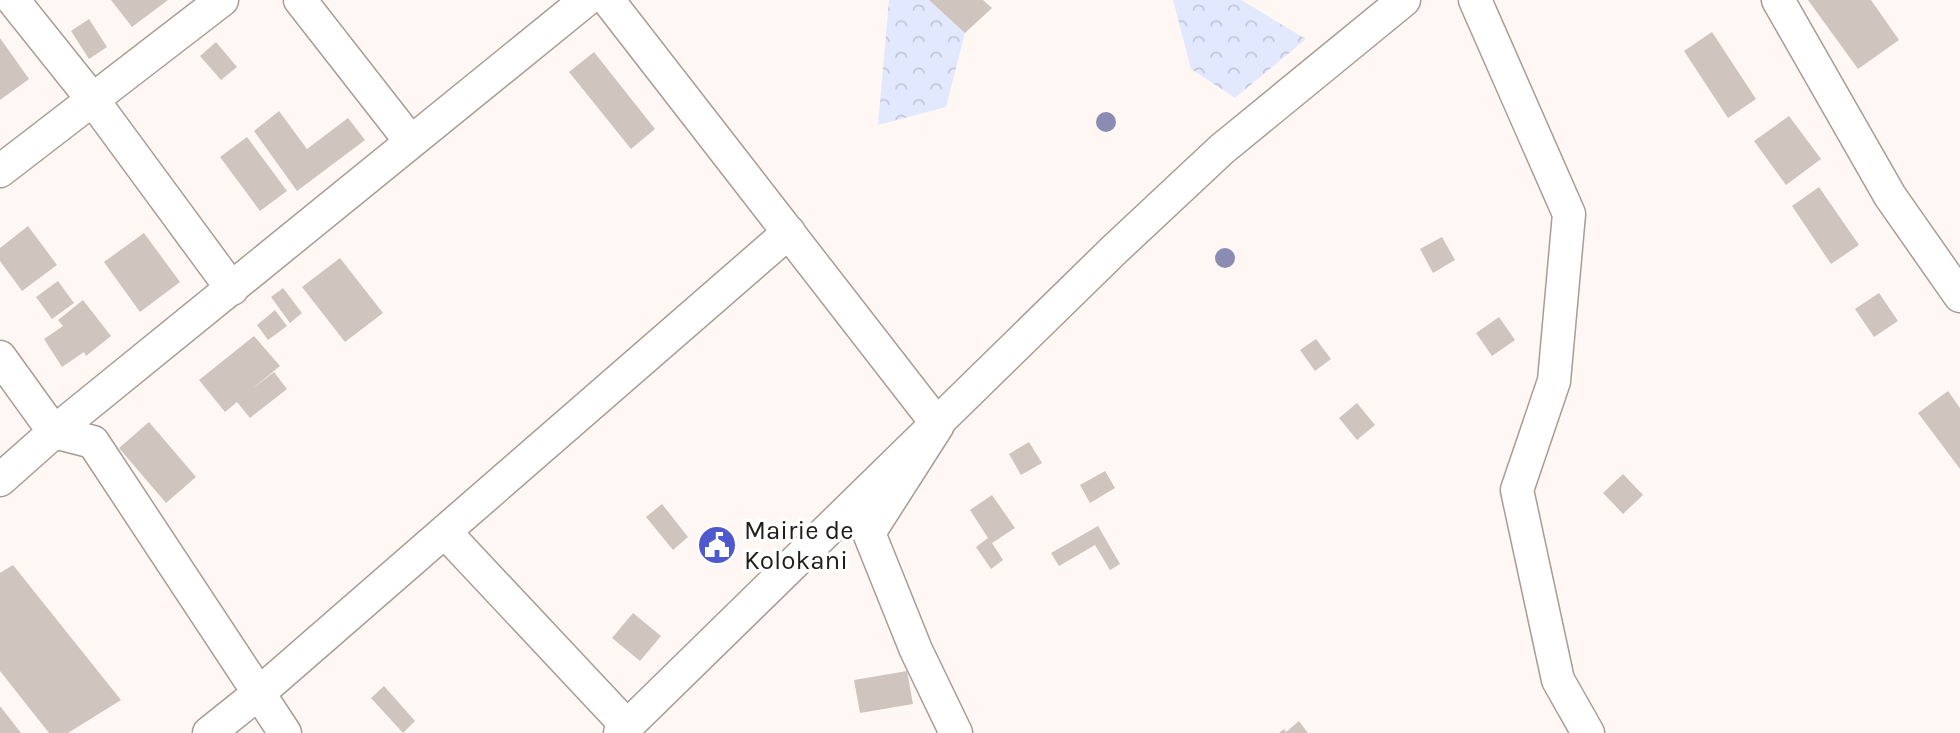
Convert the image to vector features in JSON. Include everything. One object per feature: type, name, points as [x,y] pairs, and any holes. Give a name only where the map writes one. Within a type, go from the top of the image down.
[{"type":"street","points":[[13,0],[93,100],[232,289]]},
{"type":"street","points":[[0,171],[222,0]]},
{"type":"street","points":[[300,0],[411,142]]},
{"type":"street","points":[[0,480],[54,432],[586,0]]},
{"type":"street","points":[[608,0],[938,425]]},
{"type":"street","points":[[444,532],[623,729],[938,425],[1113,251],[1222,149],[1404,0]]},
{"type":"street","points":[[1475,0],[1569,214],[1554,381],[1517,489],[1558,680],[1588,733]]},
{"type":"street","points":[[1777,0],[1891,196],[1960,296]]},
{"type":"street","points":[[209,733],[259,694],[789,232]]},
{"type":"street","points":[[0,357],[54,432],[93,442],[285,733]]},
{"type":"street","points":[[938,425],[869,533],[916,650],[956,733]]},
{"type":"green space","points":[[889,0],[929,0],[965,33],[946,107],[878,125]]},
{"type":"green space","points":[[1173,0],[1241,0],[1306,39],[1235,98],[1191,69]]},
{"type":"building","points":[[111,0],[168,0],[132,27]]},
{"type":"building","points":[[929,0],[983,0],[992,8],[965,33]]},
{"type":"building","points":[[1808,0],[1871,0],[1899,40],[1858,69]]},
{"type":"building","points":[[89,19],[107,47],[89,59],[71,31]]},
{"type":"building","points":[[1712,32],[1756,99],[1728,118],[1684,51]]},
{"type":"building","points":[[0,38],[29,79],[0,100]]},
{"type":"building","points":[[216,42],[237,67],[221,80],[200,56]]},
{"type":"building","points":[[594,52],[655,129],[631,149],[569,72]]},
{"type":"building","points":[[279,111],[307,149],[348,118],[365,140],[297,191],[254,131]]},
{"type":"building","points":[[1789,116],[1821,159],[1786,185],[1754,141]]},
{"type":"building","points":[[247,137],[287,191],[260,211],[220,157]]},
{"type":"building","points":[[1819,187],[1859,245],[1831,264],[1792,206]]},
{"type":"building","points":[[28,226],[57,265],[22,291],[0,261],[0,248]]},
{"type":"building","points":[[144,233],[180,282],[140,312],[104,262]]},
{"type":"building","points":[[1442,237],[1455,260],[1433,273],[1420,249]]},
{"type":"building","points":[[340,258],[383,313],[345,342],[302,287]]},
{"type":"building","points":[[58,281],[74,303],[52,319],[36,297]]},
{"type":"building","points":[[283,288],[302,313],[290,323],[271,297]]},
{"type":"building","points":[[1879,293],[1898,321],[1874,337],[1855,309]]},
{"type":"building","points":[[83,300],[111,336],[86,356],[84,352],[62,367],[44,339],[63,326],[58,320]]},
{"type":"building","points":[[275,310],[287,326],[268,340],[257,325]]},
{"type":"building","points":[[1499,317],[1515,340],[1492,356],[1476,333]]},
{"type":"building","points":[[254,336],[280,366],[252,389],[274,372],[287,389],[250,418],[237,402],[225,412],[199,380]]},
{"type":"building","points":[[1316,339],[1331,359],[1315,371],[1300,350]]},
{"type":"building","points":[[1948,391],[1960,408],[1960,469],[1918,413]]},
{"type":"building","points":[[1357,403],[1375,425],[1357,440],[1339,418]]},
{"type":"building","points":[[149,422],[196,477],[166,503],[119,448]]},
{"type":"building","points":[[1029,442],[1042,463],[1021,475],[1009,454]]},
{"type":"building","points":[[1105,471],[1115,488],[1090,503],[1080,485]]},
{"type":"building","points":[[1623,474],[1643,495],[1623,514],[1603,493]]},
{"type":"building","points":[[992,495],[1015,528],[992,543],[1003,560],[991,569],[976,547],[988,538],[970,510]]},
{"type":"building","points":[[662,504],[688,537],[673,550],[646,517]]},
{"type":"building","points":[[1098,526],[1120,564],[1110,570],[1095,545],[1059,566],[1051,553]]},
{"type":"building","points":[[13,565],[121,700],[68,733],[49,733],[0,671],[0,573]]},
{"type":"building","points":[[633,613],[661,636],[640,661],[612,638]]},
{"type":"building","points":[[907,671],[913,704],[860,713],[854,680]]},
{"type":"building","points":[[384,686],[415,721],[403,733],[371,698]]},
{"type":"building","points":[[0,706],[21,733],[0,733]]},
{"type":"building","points":[[1299,721],[1308,733],[1279,733],[1284,729],[1286,732]]},
{"type":"place","name":"Mairie de Kolokani","points":[[717,545]]}]
